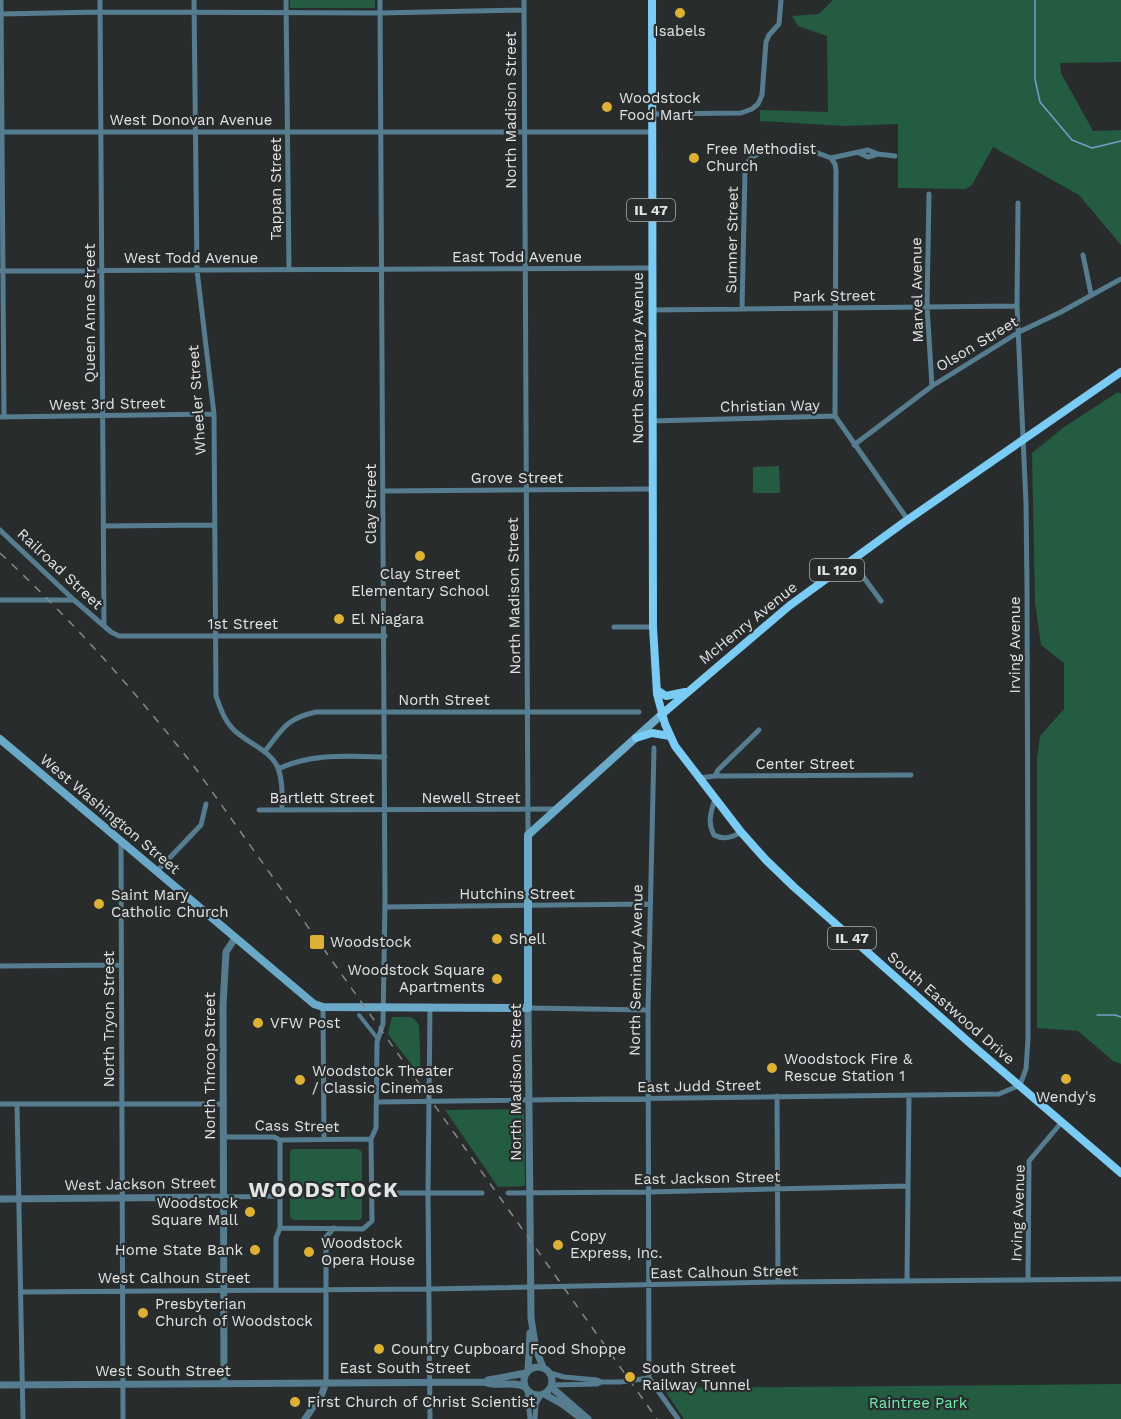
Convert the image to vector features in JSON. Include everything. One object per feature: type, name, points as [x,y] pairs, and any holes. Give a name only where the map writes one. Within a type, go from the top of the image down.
[{"type":"main road","name":"North Seminary Avenue","points":[[652,0],[653,627],[661,715]]},
{"type":"main road","name":"McHenry Avenue","points":[[528,835],[661,715],[789,606],[851,560],[1121,372]]},
{"type":"main road","points":[[657,690],[666,696],[689,691]]},
{"type":"main road","name":"South Eastwood Drive","points":[[661,715],[675,746],[741,832],[766,860],[972,1045],[1121,1173]]},
{"type":"main road","points":[[636,738],[652,733],[670,736]]},
{"type":"main road","name":"West Washington Street","points":[[0,739],[314,1004],[323,1006],[528,1008]]},
{"type":"main road","name":"North Madison Street","points":[[528,835],[528,1008]]},
{"type":"street","points":[[1,0],[2,417]]},
{"type":"street","name":"Queen Anne Street","points":[[100,0],[104,626]]},
{"type":"street","name":"Wheeler Street","points":[[194,0],[197,270],[214,414],[216,696],[232,728],[264,751],[278,770]]},
{"type":"street","name":"Tappan Street","points":[[286,0],[289,270]]},
{"type":"street","name":"Clay Street","points":[[334,1228],[363,1229],[372,1221],[371,1139],[376,1128],[378,1039],[383,1024],[384,1007],[385,636],[380,0]]},
{"type":"street","name":"North Madison Street","points":[[524,0],[528,835]]},
{"type":"street","points":[[651,114],[741,113],[758,104],[762,95],[766,42],[779,24],[781,0]]},
{"type":"street","points":[[1,14],[380,13],[524,10]]},
{"type":"street","name":"West Donovan Avenue","points":[[1,132],[651,132]]},
{"type":"street","points":[[836,416],[836,170],[831,158],[868,150],[896,156]]},
{"type":"street","name":"Sumner Street","points":[[742,309],[747,163],[752,157],[763,152],[815,152],[831,158]]},
{"type":"street","name":"Marvel Avenue","points":[[928,194],[927,306],[932,386]]},
{"type":"street","name":"Irving Avenue","points":[[1018,203],[1017,306],[1027,598],[1028,997],[1026,1070],[1020,1085]]},
{"type":"street","points":[[1083,255],[1091,294]]},
{"type":"street","name":"East Todd Avenue","points":[[382,269],[651,268]]},
{"type":"street","name":"West Todd Avenue","points":[[2,271],[382,269]]},
{"type":"street","name":"Olson Street","points":[[854,445],[932,386],[1018,332],[1061,312],[1121,279]]},
{"type":"street","name":"Park Street","points":[[651,310],[1017,306]]},
{"type":"street","name":"West 3rd Street","points":[[2,417],[214,414]]},
{"type":"street","name":"Christian Way","points":[[651,421],[836,416],[908,520]]},
{"type":"street","name":"Grove Street","points":[[383,491],[652,489]]},
{"type":"street","points":[[103,526],[214,525]]},
{"type":"street","name":"Railroad Street","points":[[0,530],[104,626]]},
{"type":"street","points":[[851,560],[881,601]]},
{"type":"street","points":[[0,600],[74,600]]},
{"type":"street","name":"1st Street","points":[[104,626],[119,636],[385,636]]},
{"type":"street","points":[[614,627],[653,627]]},
{"type":"street","name":"North Street","points":[[264,751],[279,730],[291,720],[316,712],[639,712]]},
{"type":"street","points":[[715,776],[718,770],[759,730]]},
{"type":"street","name":"North Seminary Avenue","points":[[649,1378],[648,1010],[654,748]]},
{"type":"street","points":[[282,810],[278,770],[315,758],[384,757]]},
{"type":"street","name":"Center Street","points":[[699,778],[911,775]]},
{"type":"street","points":[[715,799],[709,818],[709,825],[714,835],[719,838],[728,838],[741,832]]},
{"type":"street","points":[[157,871],[201,825],[206,804]]},
{"type":"street","name":"Newell Street","points":[[385,810],[557,809]]},
{"type":"street","name":"Bartlett Street","points":[[259,810],[385,810]]},
{"type":"street","name":"North Tryon Street","points":[[121,841],[123,1419]]},
{"type":"street","name":"Hutchins Street","points":[[385,907],[650,904]]},
{"type":"street","name":"North Throop Street","points":[[224,1384],[223,1005],[226,952],[235,938]]},
{"type":"street","points":[[0,966],[122,965]]},
{"type":"street","points":[[323,1006],[324,1139]]},
{"type":"street","points":[[430,1007],[428,1192],[430,1419]]},
{"type":"street","points":[[528,1008],[648,1010]]},
{"type":"street","name":"North Madison Street","points":[[528,1008],[531,1318]]},
{"type":"street","points":[[359,1015],[378,1039]]},
{"type":"street","name":"East Judd Street","points":[[378,1102],[999,1094],[1020,1085]]},
{"type":"street","points":[[907,1281],[909,1095]]},
{"type":"street","points":[[777,1096],[778,1282]]},
{"type":"street","points":[[0,1104],[224,1104]]},
{"type":"street","points":[[17,1104],[23,1419]]},
{"type":"street","name":"Irving Avenue","points":[[1028,1280],[1029,1161],[1061,1123]]},
{"type":"street","name":"Cass Street","points":[[224,1137],[274,1137],[280,1140],[371,1139]]},
{"type":"street","points":[[276,1289],[276,1238],[280,1228],[280,1140]]},
{"type":"street","name":"East Jackson Street","points":[[507,1193],[908,1186]]},
{"type":"street","points":[[372,1192],[482,1193]]},
{"type":"street","name":"West Jackson Street","points":[[0,1199],[280,1196]]},
{"type":"street","points":[[280,1228],[334,1228]]},
{"type":"street","points":[[317,1228],[326,1238]]},
{"type":"street","points":[[306,1419],[322,1394],[326,1382],[326,1238],[334,1228]]},
{"type":"street","name":"East Calhoun Street","points":[[327,1288],[429,1289],[778,1282],[1121,1279]]},
{"type":"street","name":"West Calhoun Street","points":[[21,1292],[327,1288]]},
{"type":"street","points":[[531,1318],[536,1350],[543,1367],[550,1373],[564,1377],[601,1382]]},
{"type":"street","points":[[530,1419],[524,1380],[527,1372],[531,1318]]},
{"type":"street","points":[[527,1372],[535,1367],[543,1367]]},
{"type":"street","name":"East South Street","points":[[326,1382],[485,1382],[527,1372]]},
{"type":"street","points":[[550,1373],[552,1386],[588,1419]]},
{"type":"street","points":[[535,1419],[536,1404],[552,1386],[649,1378],[678,1419]]},
{"type":"street","name":"West South Street","points":[[0,1385],[326,1382]]},
{"type":"street","name":"East South Street","points":[[485,1382],[489,1384],[513,1383],[526,1388]]},
{"type":"street","points":[[526,1388],[534,1394],[562,1404],[582,1419]]},
{"type":"green space","points":[[290,0],[375,0],[375,8],[290,8]]},
{"type":"green space","points":[[833,0],[1121,0],[1121,62],[1060,63],[1061,73],[1093,131],[1121,130],[1121,245],[1079,195],[993,147],[972,185],[966,189],[898,188],[898,124],[844,126],[760,121],[760,110],[828,112],[827,36],[798,26],[792,16],[819,14]]},
{"type":"green space","points":[[1118,392],[1121,394],[1121,1064],[1113,1061],[1078,1031],[1037,1028],[1037,759],[1040,736],[1064,709],[1064,663],[1041,645],[1035,602],[1032,453],[1064,427]]},
{"type":"green space","points":[[779,466],[780,493],[753,493],[753,467]]},
{"type":"green space","points":[[392,1017],[412,1018],[419,1026],[421,1077],[388,1034]]},
{"type":"green space","points":[[524,1109],[525,1186],[498,1187],[445,1110]]},
{"type":"green space","points":[[293,1149],[358,1149],[362,1152],[362,1217],[360,1220],[293,1220],[290,1217],[290,1152]]},
{"type":"green space","name":"Raintree Park","points":[[1121,1384],[1121,1419],[684,1419],[663,1388]]},
{"type":"waterway","points":[[1035,0],[1035,79],[1040,102],[1072,140],[1092,148],[1121,141]]},
{"type":"waterway","points":[[1097,1015],[1121,1017]]},
{"type":"railway","points":[[0,553],[53,604],[102,657],[196,769],[657,1419]]},
{"type":"place","name":"Isabels","points":[[680,13]]},
{"type":"place","name":"Woodstock Food Mart","points":[[607,107]]},
{"type":"place","name":"Free Methodist Church","points":[[694,158]]},
{"type":"place","name":"Clay Street Elementary School","points":[[420,556]]},
{"type":"place","name":"El Niagara","points":[[339,619]]},
{"type":"place","name":"Saint Mary Catholic Church","points":[[99,904]]},
{"type":"place","name":"Shell","points":[[497,939]]},
{"type":"place","name":"Woodstock","points":[[317,942]]},
{"type":"place","name":"Woodstock Square Apartments","points":[[497,979]]},
{"type":"place","name":"VFW Post","points":[[258,1023]]},
{"type":"place","name":"Woodstock Fire & Rescue Station 1","points":[[772,1068]]},
{"type":"place","name":"Wendy's","points":[[1066,1079]]},
{"type":"place","name":"Woodstock Theater / Classic Cinemas","points":[[300,1080]]},
{"type":"place","name":"Woodstock Square Mall","points":[[250,1212]]},
{"type":"place","name":"Copy Express, Inc.","points":[[558,1245]]},
{"type":"place","name":"Home State Bank","points":[[255,1250]]},
{"type":"place","name":"Woodstock Opera House","points":[[309,1252]]},
{"type":"place","name":"Presbyterian Church of Woodstock","points":[[143,1313]]},
{"type":"place","name":"Country Cupboard Food Shoppe","points":[[379,1349]]},
{"type":"place","name":"South Street Railway Tunnel","points":[[630,1377]]},
{"type":"place","name":"First Church of Christ Scientist","points":[[295,1402]]},
{"type":"district","name":"WOODSTOCK","points":[[324,1189]]}]
